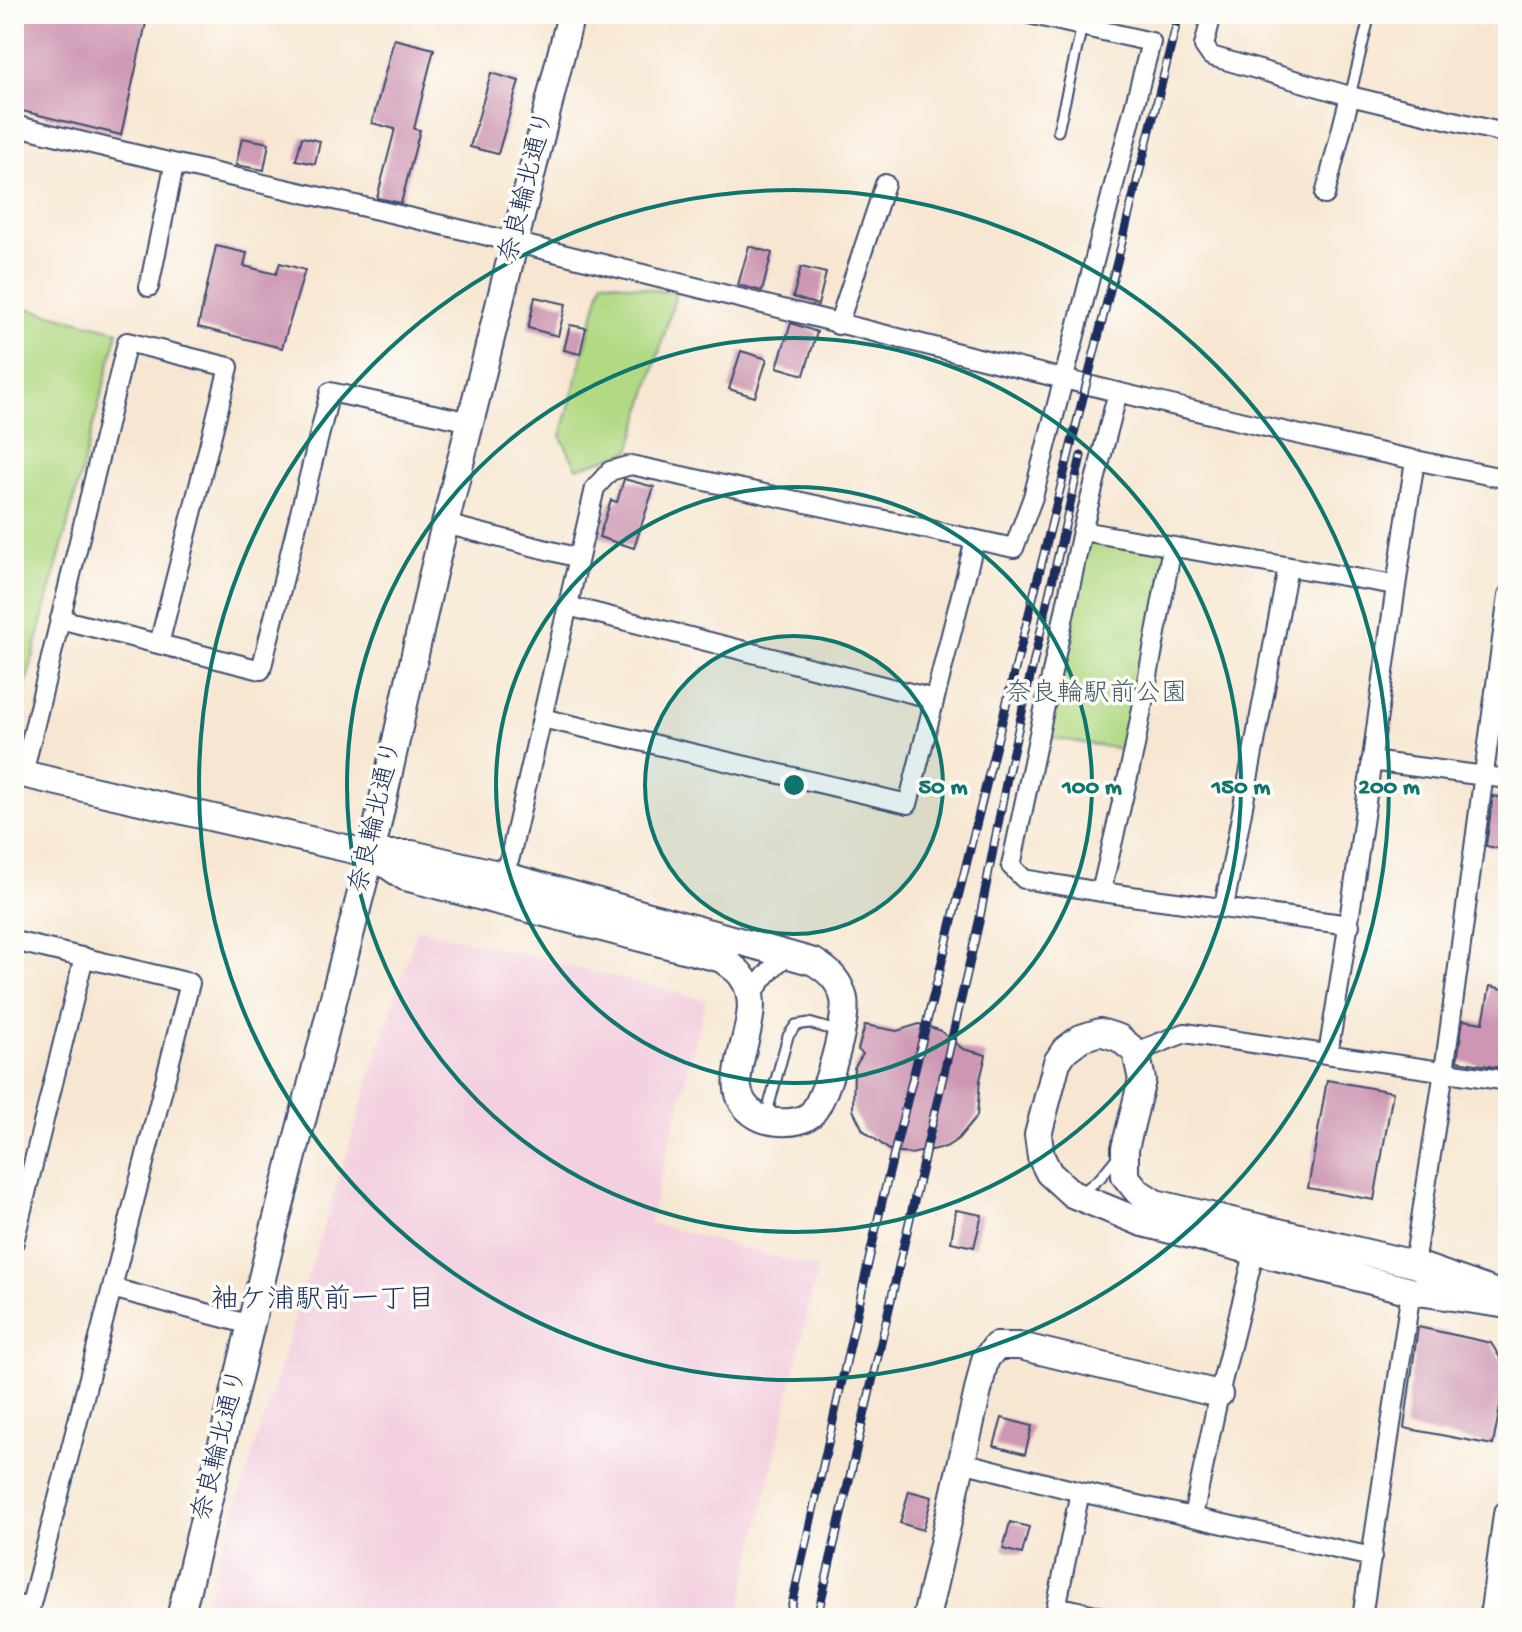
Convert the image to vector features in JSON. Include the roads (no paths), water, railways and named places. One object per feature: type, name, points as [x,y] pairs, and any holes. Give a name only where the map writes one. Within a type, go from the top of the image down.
[{"type":"main road","points":[[1494,1618],[1504,1571],[1508,1515]]},
{"type":"street","name":"奈良輪北通り","points":[[180,1618],[371,854],[445,524],[571,14]]},
{"type":"street","points":[[1212,14],[1204,46],[1211,56],[1350,96],[1508,134]]},
{"type":"street","points":[[502,875],[510,857],[595,488],[610,471],[631,465],[1014,548],[1033,497],[1065,380],[1151,42],[1035,15]]},
{"type":"street","points":[[1325,195],[1350,96]]},
{"type":"street","points":[[14,125],[174,166],[516,242],[1065,380],[1415,461],[1508,479]]},
{"type":"street","points":[[149,287],[174,166]]},
{"type":"street","points":[[838,325],[885,184]]},
{"type":"street","points":[[159,644],[229,367],[127,342],[60,619],[18,773],[371,854],[412,854],[502,875],[814,962],[838,982],[844,999],[845,1017],[820,1100],[811,1114],[794,1121],[773,1122],[755,1115],[742,1100],[735,1085],[751,1019],[751,995],[741,974],[722,959],[405,877],[371,854]]},
{"type":"street","points":[[60,619],[261,670],[330,392],[471,422]]},
{"type":"street","points":[[1118,392],[1082,531],[1011,866],[1024,879],[1350,925]]},
{"type":"street","points":[[1328,1053],[1350,925],[1395,585],[1415,461]]},
{"type":"street","points":[[445,524],[579,558]]},
{"type":"street","points":[[1082,531],[1395,585]]},
{"type":"street","points":[[542,718],[908,804],[975,540]]},
{"type":"street","points":[[1101,892],[1134,751],[1172,547]]},
{"type":"street","points":[[1224,907],[1288,567]]},
{"type":"street","points":[[1414,1264],[1444,1071],[1508,595]]},
{"type":"street","points":[[568,606],[934,699]]},
{"type":"street","points":[[1371,761],[1508,779]]},
{"type":"street","points":[[14,941],[190,983],[30,1608],[14,1604]]},
{"type":"street","points":[[751,995],[765,975],[791,954]]},
{"type":"street","points":[[14,1242],[84,957]]},
{"type":"street","points":[[1508,1297],[1414,1264],[1258,1240],[1143,1223],[1076,1196],[1049,1173],[1041,1157],[1038,1135],[1057,1062],[1065,1050],[1081,1038],[1100,1032],[1119,1038],[1136,1052],[1142,1080],[1125,1148],[1125,1176],[1138,1192],[1155,1203],[1258,1240],[1411,1291],[1508,1305]]},
{"type":"street","points":[[1136,1052],[1185,1033],[1508,1081]]},
{"type":"street","points":[[1193,1516],[1219,1394],[1258,1240]]},
{"type":"street","points":[[112,1288],[251,1325]]},
{"type":"street","points":[[1362,1618],[1411,1291]]},
{"type":"street","points":[[926,1618],[985,1360],[996,1346],[1020,1346],[1219,1394]]},
{"type":"street","points":[[962,1462],[1080,1492],[1372,1557]]},
{"type":"street","points":[[1080,1492],[1056,1612],[1108,1618]]},
{"type":"lane","points":[[1350,96],[1370,14]]},
{"type":"lane","points":[[1058,131],[1082,26]]},
{"type":"lane","points":[[773,1122],[769,1105],[788,1036],[796,1025],[809,1023],[841,1031]]},
{"type":"lane","points":[[1076,1196],[1100,1178],[1125,1148]]},
{"type":"railway","points":[[789,1618],[883,1197],[1179,14]]},
{"type":"railway","points":[[817,1618],[979,922],[1008,773],[1081,456]]},
{"type":"district","name":"袖ケ浦駅前一丁目","points":[[323,1301]]},
{"type":"park label","name":"奈良輪駅前公園","points":[[1096,695]]}]
